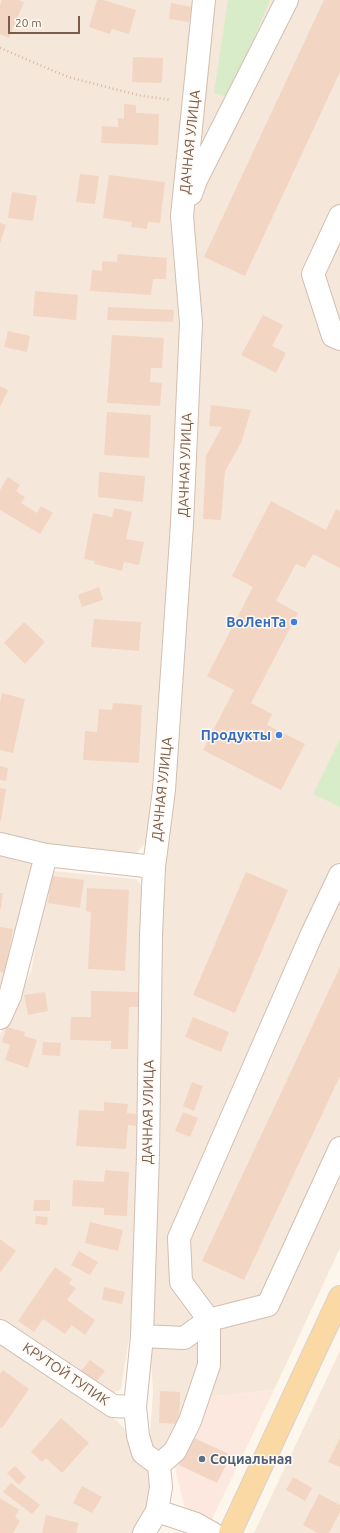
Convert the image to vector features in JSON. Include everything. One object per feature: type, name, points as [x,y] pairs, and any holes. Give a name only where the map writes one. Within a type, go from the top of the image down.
[{"type":"main road","points":[[230,1533],[340,1297]]},
{"type":"street","name":"ДАЧНАЯ УЛИЦА","points":[[159,1465],[143,1453],[138,1436],[135,1407],[142,1336],[148,1154],[151,936],[154,867],[164,790],[182,524],[191,323],[182,216],[204,0]]},
{"type":"street","points":[[182,216],[196,180],[287,0]]},
{"type":"street","points":[[340,216],[313,274],[333,336],[340,339]]},
{"type":"street","points":[[0,844],[46,855],[154,867]]},
{"type":"street","points":[[0,1018],[10,996],[46,855]]},
{"type":"street","points":[[144,1533],[157,1511],[161,1487],[159,1465],[175,1451],[190,1421],[209,1365],[209,1320],[181,1282],[179,1238],[308,943],[340,875]]},
{"type":"street","points":[[142,1336],[184,1338],[209,1320],[268,1305],[340,1148]]},
{"type":"street","name":"КРУТОЙ ТУПИК","points":[[0,1331],[113,1406],[135,1407]]},
{"type":"street","points":[[157,1511],[196,1524],[212,1533]]},
{"type":"path","points":[[0,48],[68,77],[138,95],[194,103]]},
{"type":"shaded area","points":[[0,0],[199,0],[174,259],[182,325],[184,376],[150,834],[144,845],[135,854],[105,853],[0,837]]},
{"type":"shaded area","points":[[216,0],[340,0],[340,1248],[274,1390],[207,1397],[173,1461],[149,1451],[153,1391],[148,1317],[158,930],[189,218]]},
{"type":"shaded area","points":[[0,850],[30,857],[34,864],[0,997]]},
{"type":"shaded area","points":[[54,871],[136,879],[141,885],[141,1153],[131,1326],[121,1389],[111,1394],[0,1319],[0,1034],[31,972],[47,879],[50,873]]},
{"type":"shaded area","points":[[0,1343],[117,1421],[126,1430],[129,1446],[137,1460],[152,1470],[151,1501],[137,1533],[0,1533]]},
{"type":"shaded area","points":[[340,1350],[340,1533],[254,1533],[338,1355]]},
{"type":"shaded area","points":[[274,1390],[212,1519],[202,1520],[185,1509],[173,1461],[207,1397]]},
{"type":"green space","points":[[228,0],[270,0],[229,97],[214,93]]},
{"type":"green space","points":[[340,739],[340,807],[313,794]]},
{"type":"building","points":[[2,0],[18,0],[24,2],[9,38],[0,34],[0,6]]},
{"type":"building","points":[[97,0],[103,0],[136,10],[129,34],[112,29],[110,34],[89,27]]},
{"type":"building","points":[[324,0],[340,0],[340,72],[245,276],[204,257]]},
{"type":"building","points":[[171,3],[192,7],[189,22],[169,19]]},
{"type":"building","points":[[133,57],[163,58],[162,83],[132,82]]},
{"type":"building","points":[[124,104],[136,105],[136,113],[159,114],[158,145],[101,143],[102,126],[118,127],[118,118],[124,119]]},
{"type":"building","points":[[80,174],[99,176],[95,204],[76,202]]},
{"type":"building","points":[[109,175],[165,182],[160,223],[148,222],[147,229],[131,227],[132,222],[103,218]]},
{"type":"building","points":[[12,192],[37,196],[33,221],[8,218]]},
{"type":"building","points":[[0,223],[6,225],[0,244]]},
{"type":"building","points":[[118,254],[167,258],[166,279],[153,279],[151,295],[90,291],[92,270],[102,271],[102,261],[117,262]]},
{"type":"building","points":[[35,291],[78,295],[76,320],[33,316]]},
{"type":"building","points":[[108,307],[174,310],[173,322],[107,320]]},
{"type":"building","points":[[263,315],[283,325],[272,346],[286,353],[276,373],[241,355]]},
{"type":"building","points":[[8,331],[30,336],[27,352],[4,347]]},
{"type":"building","points":[[112,335],[164,338],[162,368],[151,368],[150,382],[162,383],[160,406],[107,403]]},
{"type":"building","points":[[0,386],[8,390],[0,407]]},
{"type":"building","points":[[211,405],[251,410],[241,443],[225,471],[221,520],[203,519],[206,456],[222,427],[209,426]]},
{"type":"building","points":[[107,412],[151,415],[149,458],[104,455]]},
{"type":"building","points":[[99,472],[145,476],[143,502],[98,497]]},
{"type":"building","points":[[8,477],[20,485],[16,491],[25,497],[21,503],[37,513],[41,506],[53,513],[40,534],[0,510],[0,490]]},
{"type":"building","points":[[271,501],[326,530],[336,509],[340,511],[340,568],[313,554],[305,568],[296,564],[276,601],[298,613],[251,703],[272,714],[267,725],[305,744],[281,790],[203,750],[234,690],[207,676],[253,587],[232,576]]},
{"type":"building","points":[[114,508],[132,512],[126,539],[144,542],[139,565],[124,562],[122,571],[94,564],[95,561],[84,559],[93,513],[112,517]]},
{"type":"building","points":[[99,587],[103,600],[82,607],[78,595]]},
{"type":"building","points":[[94,619],[141,622],[139,651],[91,647]]},
{"type":"building","points":[[24,622],[45,642],[25,664],[4,643]]},
{"type":"building","points":[[2,693],[25,699],[13,753],[0,750],[0,704]]},
{"type":"building","points":[[113,703],[142,705],[139,763],[83,760],[85,731],[97,732],[99,709],[112,710]]},
{"type":"building","points":[[0,766],[8,768],[6,781],[0,780]]},
{"type":"building","points":[[0,788],[6,789],[1,821],[0,821]]},
{"type":"building","points":[[246,872],[288,890],[235,1013],[193,995]]},
{"type":"building","points":[[51,876],[84,880],[80,908],[48,903]]},
{"type":"building","points":[[87,888],[129,890],[125,971],[88,969],[91,912],[86,911]]},
{"type":"building","points":[[0,893],[3,893],[1,909],[0,909]]},
{"type":"building","points":[[0,927],[13,929],[5,973],[0,972]]},
{"type":"building","points":[[340,967],[340,1076],[244,1280],[202,1261]]},
{"type":"building","points":[[91,991],[138,992],[138,1007],[129,1007],[128,1049],[111,1049],[111,1041],[70,1040],[71,1017],[91,1017]]},
{"type":"building","points":[[45,992],[48,1011],[28,1015],[24,995]]},
{"type":"building","points":[[193,1017],[229,1032],[221,1052],[185,1037]]},
{"type":"building","points":[[7,1027],[25,1032],[24,1036],[37,1040],[28,1068],[5,1060],[10,1045],[2,1042]]},
{"type":"building","points":[[43,1042],[61,1043],[60,1056],[42,1055]]},
{"type":"building","points":[[192,1082],[203,1086],[194,1111],[183,1106]]},
{"type":"building","points":[[104,1102],[128,1104],[127,1113],[136,1114],[136,1126],[128,1125],[126,1149],[76,1146],[79,1110],[104,1111]]},
{"type":"building","points":[[183,1112],[198,1118],[190,1137],[175,1131]]},
{"type":"building","points":[[105,1170],[129,1172],[127,1216],[104,1215],[104,1208],[72,1206],[73,1180],[104,1182]]},
{"type":"building","points":[[34,1200],[50,1200],[50,1211],[33,1211]]},
{"type":"building","points":[[36,1216],[48,1217],[47,1225],[35,1224]]},
{"type":"building","points":[[90,1222],[123,1230],[118,1251],[85,1243]]},
{"type":"building","points":[[0,1239],[16,1251],[0,1273]]},
{"type":"building","points":[[79,1251],[98,1262],[90,1275],[71,1265]]},
{"type":"building","points":[[55,1267],[72,1279],[69,1284],[76,1288],[67,1300],[95,1320],[85,1335],[72,1325],[65,1334],[43,1319],[34,1332],[18,1321]]},
{"type":"building","points":[[104,1287],[125,1292],[122,1304],[102,1300]]},
{"type":"building","points":[[90,1360],[105,1371],[96,1382],[81,1371]]},
{"type":"building","points":[[3,1370],[29,1389],[2,1428],[0,1427],[0,1374]]},
{"type":"building","points":[[160,1391],[180,1392],[179,1424],[159,1423]]},
{"type":"building","points":[[61,1418],[89,1443],[62,1473],[46,1458],[42,1462],[31,1452]]},
{"type":"building","points":[[192,1437],[231,1455],[217,1483],[179,1465]]},
{"type":"building","points":[[340,1438],[340,1467],[328,1462]]},
{"type":"building","points":[[15,1466],[26,1477],[19,1485],[7,1473]]},
{"type":"building","points":[[293,1477],[312,1488],[305,1501],[286,1490]]},
{"type":"building","points":[[11,1483],[40,1505],[32,1514],[3,1492]]},
{"type":"building","points":[[82,1486],[102,1497],[92,1513],[73,1503]]},
{"type":"building","points":[[319,1494],[340,1505],[340,1512],[329,1533],[318,1533],[303,1525]]},
{"type":"building","points":[[0,1498],[19,1510],[15,1517],[20,1521],[13,1533],[0,1533]]},
{"type":"building","points":[[46,1515],[79,1523],[76,1533],[42,1533]]},
{"type":"place","name":"ВоЛенТа","points":[[294,622]]},
{"type":"place","name":"Продукты","points":[[279,735]]},
{"type":"place","name":"Социальная","points":[[202,1459]]}]
